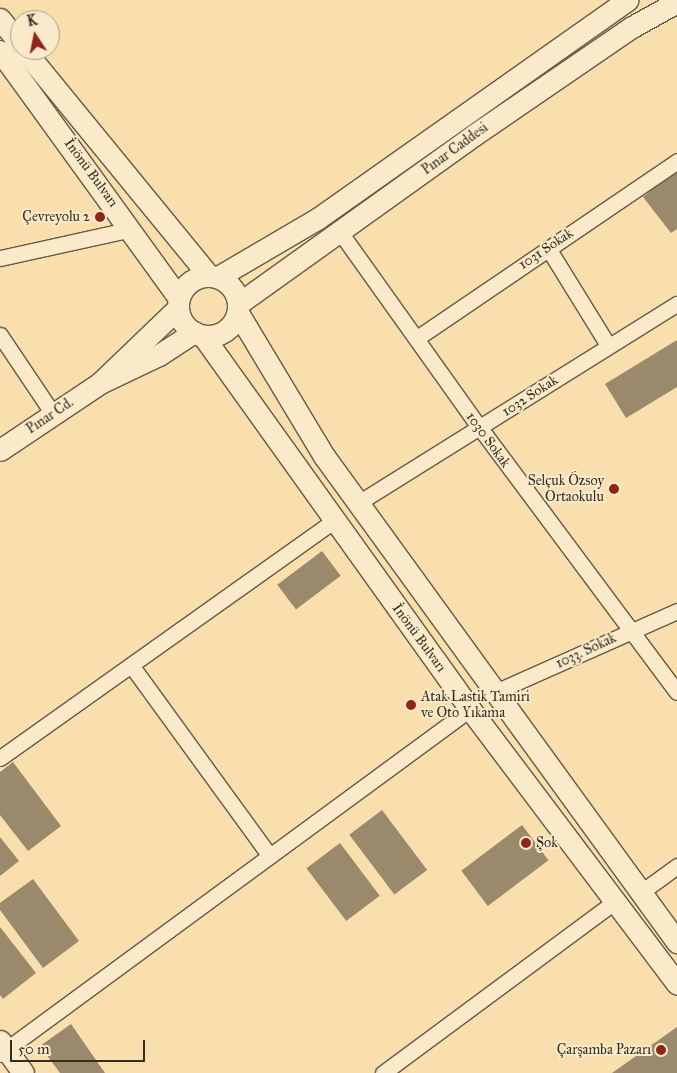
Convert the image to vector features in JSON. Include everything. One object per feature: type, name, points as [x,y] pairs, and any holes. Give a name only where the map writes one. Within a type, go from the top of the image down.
[{"type":"main road","name":"Pınar Caddesi","points":[[214,277],[317,219],[627,0]]},
{"type":"main road","name":"Pınar Caddesi","points":[[238,308],[340,232],[632,26],[677,2]]},
{"type":"main road","points":[[0,20],[10,32]]},
{"type":"main road","name":"İnönü Bulvarı","points":[[0,51],[132,229],[178,303]]},
{"type":"main road","name":"İnönü Bulvarı","points":[[32,60],[214,277]]},
{"type":"main road","points":[[100,383],[178,303],[190,282],[214,277],[232,288],[238,308],[324,456],[677,942]]},
{"type":"main road","points":[[178,303],[186,326],[198,334],[212,336],[228,328],[238,308]]},
{"type":"main road","name":"İnönü Bulvarı","points":[[198,334],[470,709],[613,903],[677,984]]},
{"type":"main road","points":[[100,383],[198,334]]},
{"type":"main road","name":"Pınar Cd.","points":[[0,450],[100,383]]},
{"type":"main road","points":[[470,709],[495,692]]},
{"type":"main road","points":[[613,903],[640,893]]},
{"type":"main road","points":[[2,1048],[23,1073]]},
{"type":"street","name":"1031 Sokak","points":[[417,338],[677,161]]},
{"type":"street","points":[[0,258],[132,229]]},
{"type":"street","name":"1030 Sokak","points":[[340,232],[480,428],[629,631],[672,675],[677,692]]},
{"type":"street","points":[[548,248],[608,345]]},
{"type":"street","name":"1032 Sokak","points":[[358,502],[480,428],[608,345],[677,304]]},
{"type":"street","points":[[0,335],[54,414]]},
{"type":"street","points":[[0,758],[334,522]]},
{"type":"street","name":"1033. Sokak","points":[[495,692],[677,611]]},
{"type":"street","points":[[131,665],[270,856]]},
{"type":"street","points":[[2,1048],[270,856],[470,709]]},
{"type":"street","points":[[640,893],[677,866]]},
{"type":"street","points":[[383,1073],[613,903]]},
{"type":"building","points":[[677,170],[677,229],[671,233],[643,197]]},
{"type":"building","points":[[677,340],[677,387],[626,418],[605,384]]},
{"type":"building","points":[[322,551],[341,576],[296,609],[277,585]]},
{"type":"building","points":[[13,762],[61,826],[28,851],[0,815],[0,772]]},
{"type":"building","points":[[382,810],[427,870],[394,895],[349,835]]},
{"type":"building","points":[[522,825],[548,860],[488,906],[461,871]]},
{"type":"building","points":[[0,837],[19,861],[0,876]]},
{"type":"building","points":[[340,843],[380,896],[346,921],[306,868]]},
{"type":"building","points":[[33,879],[79,941],[43,968],[0,910],[0,903]]},
{"type":"building","points":[[0,927],[36,973],[3,999],[0,995]]},
{"type":"building","points":[[71,1024],[105,1073],[60,1073],[40,1046]]},
{"type":"building","name":"Çarşamba Pazarı","points":[[677,1027],[677,1073],[612,1073]]},
{"type":"place","name":"Çevreyolu 2","points":[[100,217]]},
{"type":"place","name":"Selçuk Özsoy Ortaokulu","points":[[614,489]]},
{"type":"place","name":"Atak Lastik Tamiri ve Oto Yıkama","points":[[411,705]]},
{"type":"place","name":"Şok","points":[[526,843]]},
{"type":"place","name":"Çarşamba Pazarı","points":[[661,1050]]}]
